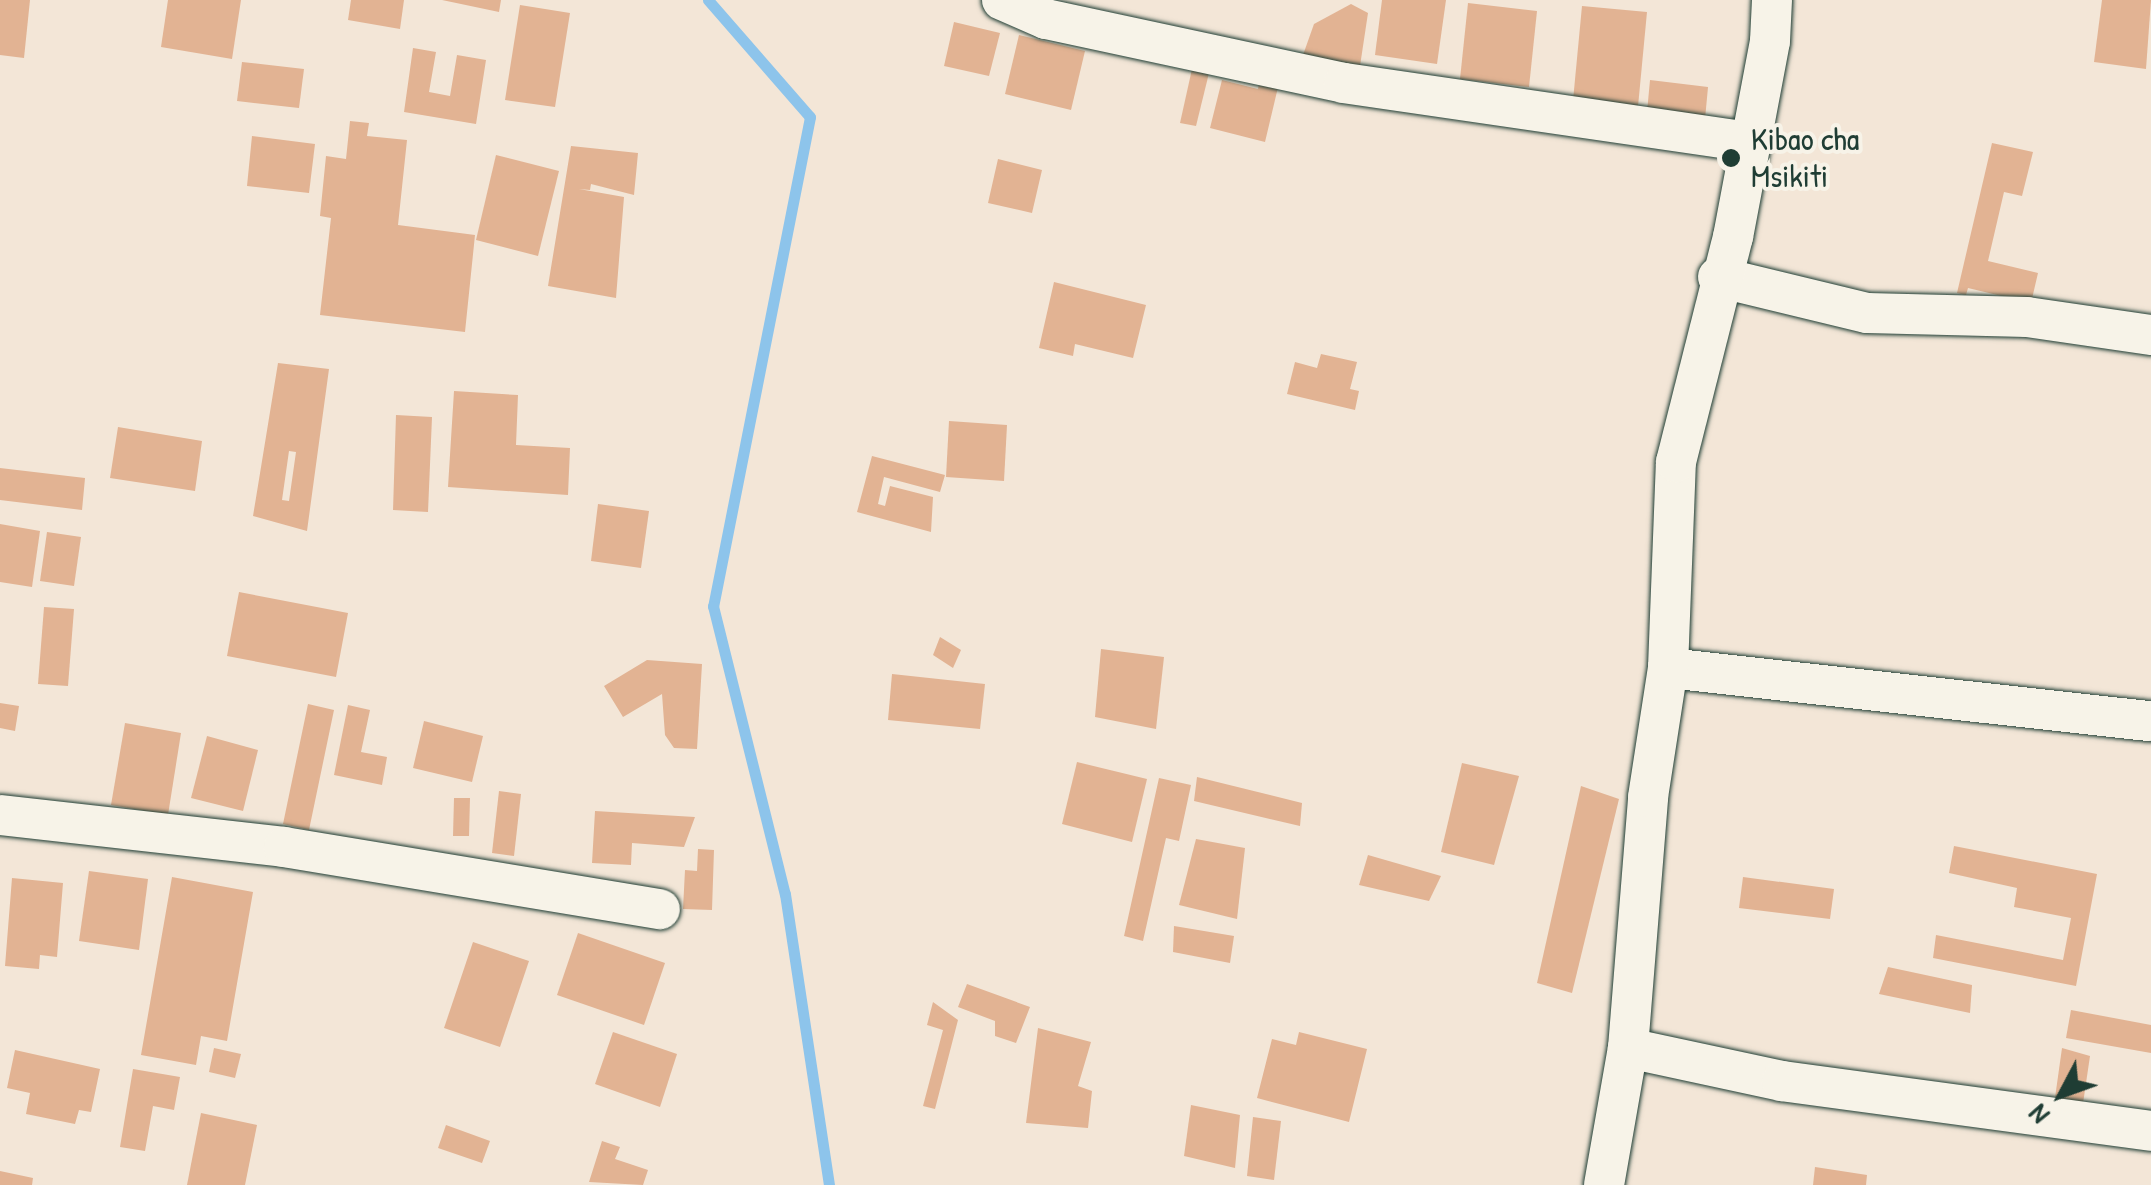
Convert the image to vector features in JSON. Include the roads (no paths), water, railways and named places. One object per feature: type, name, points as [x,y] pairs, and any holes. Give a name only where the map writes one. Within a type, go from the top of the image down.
[{"type":"street","points":[[1002,0],[1046,19],[1344,83],[1750,142]]},
{"type":"street","points":[[1604,1185],[1628,1048],[1648,797],[1668,668],[1676,462],[1713,323],[1718,276],[1733,237],[1772,0]]},
{"type":"street","points":[[1718,276],[1867,313],[2027,317],[2151,335]]},
{"type":"street","points":[[1668,668],[2151,721]]},
{"type":"street","points":[[0,815],[284,846],[660,909]]},
{"type":"street","points":[[1628,1048],[1782,1081],[2151,1131]]},
{"type":"waterway","points":[[708,0],[810,117],[713,606],[785,894],[829,1185]]},
{"type":"place","name":"Kibao cha Msikiti","points":[[1731,158]]}]
